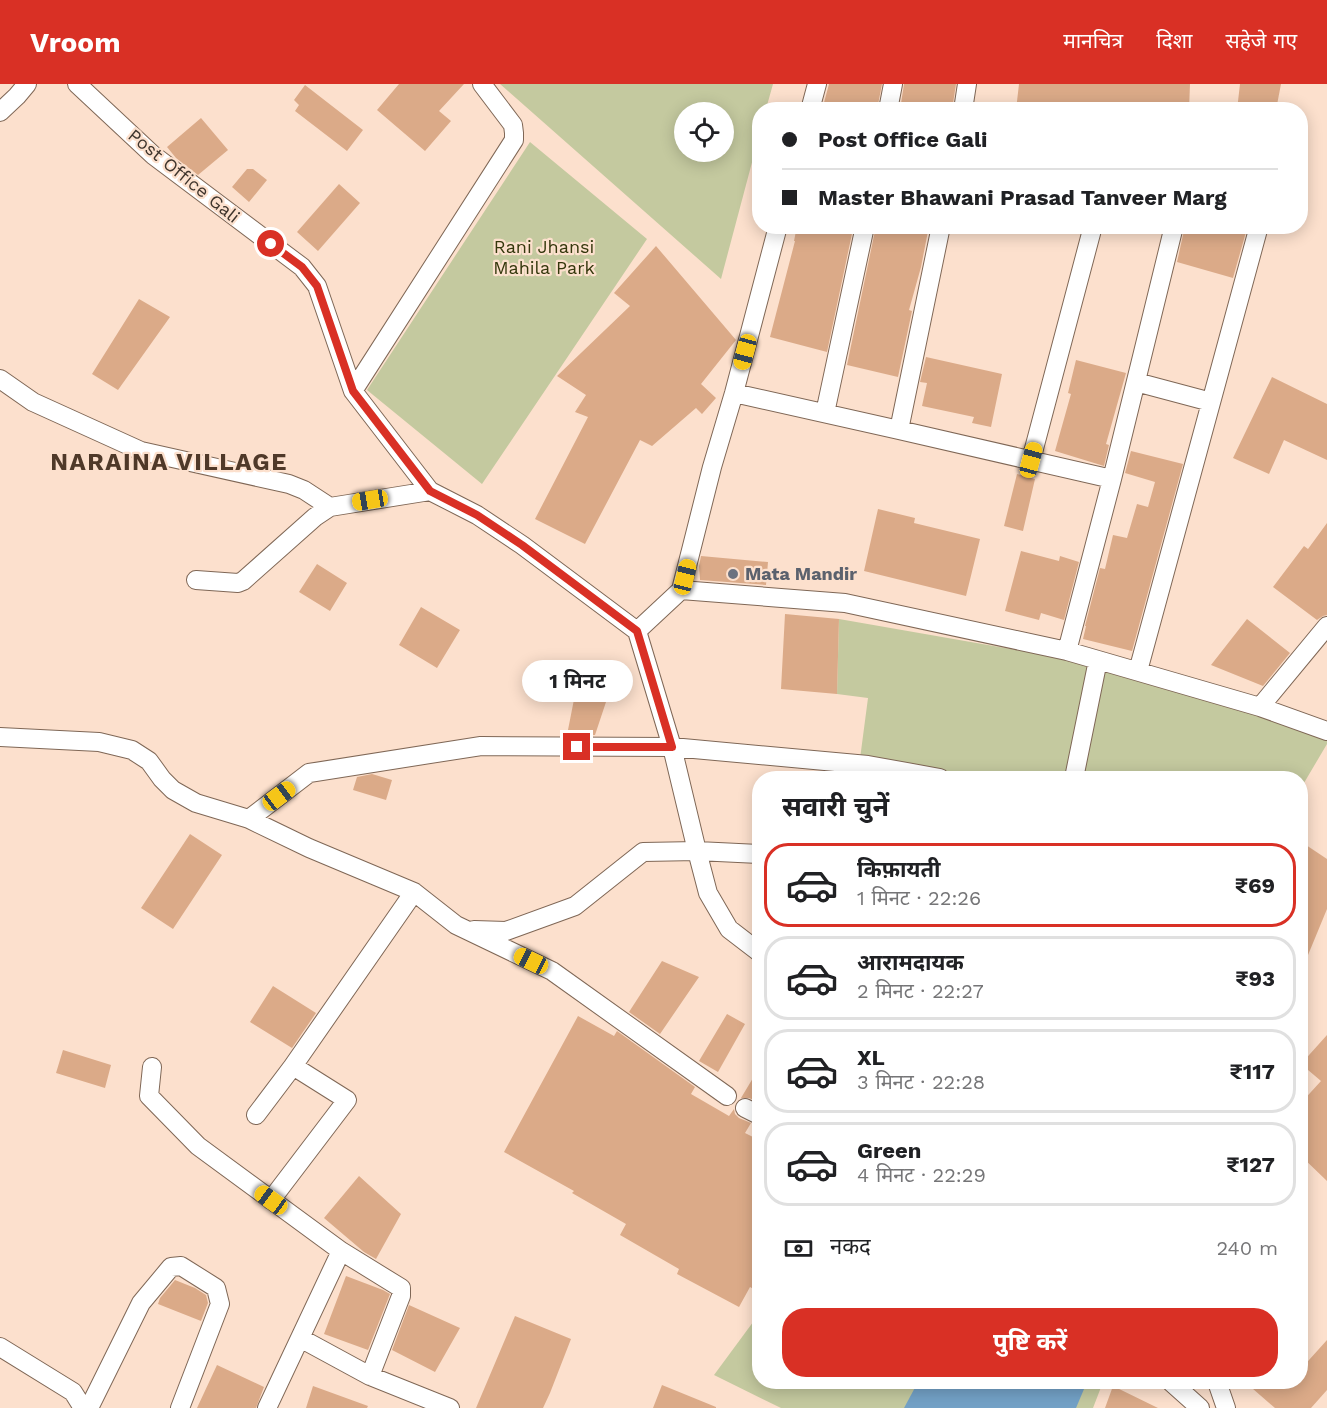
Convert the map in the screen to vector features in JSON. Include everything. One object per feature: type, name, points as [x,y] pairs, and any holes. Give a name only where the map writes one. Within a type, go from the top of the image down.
[{"type":"street","points":[[0,112],[27,84]]},
{"type":"street","name":"Post Office Gali","points":[[77,84],[153,155],[302,267],[310,276],[317,286],[353,391],[430,491]]},
{"type":"street","points":[[353,391],[514,140],[513,125],[482,84]]},
{"type":"street","points":[[812,102],[817,84]]},
{"type":"street","points":[[889,102],[892,84]]},
{"type":"street","points":[[964,102],[967,84]]},
{"type":"street","points":[[637,631],[681,590],[776,234]]},
{"type":"street","points":[[825,413],[863,234]]},
{"type":"street","points":[[899,430],[938,234]]},
{"type":"street","points":[[1031,460],[1091,234]]},
{"type":"street","points":[[1068,651],[1172,234]]},
{"type":"street","points":[[1138,671],[1257,234]]},
{"type":"street","points":[[0,379],[33,402],[141,451],[290,484],[330,507]]},
{"type":"street","points":[[1136,382],[1211,402]]},
{"type":"street","points":[[734,393],[1112,479]]},
{"type":"street","points":[[196,580],[238,583],[243,581],[315,517],[330,507],[430,491],[477,515],[522,545],[637,631],[672,747],[708,893],[729,930],[752,947]]},
{"type":"street","points":[[681,590],[845,603],[1068,651],[1260,707],[1327,731]]},
{"type":"street","points":[[1260,707],[1327,626]]},
{"type":"street","points":[[1075,771],[1098,660]]},
{"type":"street","points":[[0,737],[99,742],[132,750],[149,761],[173,790],[196,804],[249,819],[309,848],[414,892],[456,925],[552,971],[727,1096]]},
{"type":"street","points":[[249,819],[309,773],[481,746],[672,747],[868,765],[901,771]]},
{"type":"street","points":[[466,930],[506,932],[575,906],[643,852],[697,851],[752,854]]},
{"type":"street","points":[[256,1115],[293,1066],[414,892]]},
{"type":"street","points":[[271,1200],[347,1100],[293,1066]]},
{"type":"street","points":[[152,1067],[149,1096],[198,1146],[341,1251],[401,1288],[401,1296],[370,1376]]},
{"type":"street","points":[[268,1408],[341,1251]]},
{"type":"street","points":[[89,1408],[141,1303],[171,1268],[181,1266],[216,1288],[220,1304],[180,1408]]},
{"type":"street","points":[[300,1338],[370,1376],[450,1408]]},
{"type":"street","points":[[0,1347],[73,1392],[83,1408]]},
{"type":"street","points":[[1179,1389],[1200,1408]]},
{"type":"street","points":[[1219,1389],[1226,1408]]},
{"type":"green space","points":[[500,84],[773,84],[768,102],[752,102],[752,162],[721,279]]},
{"type":"green space","name":"Rani Jhansi Mahila Park","points":[[530,142],[647,239],[482,484],[367,390]]},
{"type":"green space","points":[[839,619],[1069,659],[1259,710],[1327,741],[1327,744],[1308,776],[1308,771],[858,771],[868,698],[837,694]]},
{"type":"green space","points":[[752,1323],[752,1389],[1100,1389],[1093,1408],[781,1408],[714,1375]]},
{"type":"water","points":[[914,1389],[1084,1389],[1076,1408],[904,1408]]},
{"type":"building","points":[[399,84],[464,84],[439,111],[451,121],[425,151],[377,110]]},
{"type":"building","points":[[829,84],[882,84],[879,102],[824,102]]},
{"type":"building","points":[[904,84],[956,84],[953,102],[901,102]]},
{"type":"building","points":[[1019,84],[1190,84],[1189,102],[1017,102]]},
{"type":"building","points":[[1240,84],[1281,84],[1278,102],[1238,102]]},
{"type":"building","points":[[305,85],[363,130],[347,151],[295,111],[299,105],[294,100]]},
{"type":"building","points":[[201,118],[228,150],[198,175],[176,158],[167,147]]},
{"type":"building","points":[[247,169],[253,169],[267,180],[249,202],[232,187]]},
{"type":"building","points":[[339,184],[360,203],[318,251],[297,232]]},
{"type":"building","points":[[795,234],[852,234],[827,352],[770,337]]},
{"type":"building","points":[[874,234],[927,234],[909,310],[912,311],[898,377],[847,365]]},
{"type":"building","points":[[1183,234],[1245,234],[1233,278],[1177,262]]},
{"type":"building","points":[[656,246],[736,340],[701,384],[716,398],[702,414],[696,408],[652,446],[640,440],[585,544],[535,519],[588,417],[575,412],[586,395],[557,376],[630,306],[614,293]]},
{"type":"building","points":[[139,299],[170,317],[118,390],[92,374]]},
{"type":"building","points":[[926,357],[1002,374],[991,427],[972,423],[974,417],[922,406],[927,383],[920,382]]},
{"type":"building","points":[[1076,360],[1126,373],[1106,444],[1109,445],[1104,466],[1055,451],[1071,394],[1068,393]]},
{"type":"building","points":[[1272,377],[1327,404],[1327,460],[1284,440],[1269,474],[1233,458]]},
{"type":"building","points":[[1131,451],[1183,464],[1132,651],[1083,639],[1100,568],[1105,569],[1113,535],[1127,538],[1137,504],[1148,507],[1155,482],[1125,473]]},
{"type":"building","points":[[1017,474],[1035,479],[1023,531],[1004,526]]},
{"type":"building","points":[[878,509],[915,518],[914,523],[980,539],[966,596],[864,571]]},
{"type":"building","points":[[1327,523],[1327,615],[1317,620],[1273,587],[1304,546],[1308,549]]},
{"type":"building","points":[[1021,551],[1059,561],[1060,556],[1079,562],[1064,620],[1041,613],[1039,620],[1005,611]]},
{"type":"building","name":"Mata Mandir","points":[[701,556],[768,562],[766,585],[700,580]]},
{"type":"building","points":[[317,564],[347,583],[330,611],[299,592]]},
{"type":"building","points":[[421,607],[460,630],[437,668],[399,645]]},
{"type":"building","points":[[785,614],[839,619],[837,694],[781,689]]},
{"type":"building","points":[[1247,619],[1290,653],[1263,686],[1211,665]]},
{"type":"building","points":[[579,674],[612,684],[595,735],[567,735]]},
{"type":"building","points":[[372,774],[392,780],[386,800],[353,790],[357,777]]},
{"type":"building","points":[[190,834],[222,855],[173,929],[141,908]]},
{"type":"building","points":[[1308,846],[1327,859],[1327,909],[1308,955]]},
{"type":"building","points":[[662,961],[699,977],[660,1034],[629,1012]]},
{"type":"building","points":[[273,986],[316,1013],[292,1048],[250,1022]]},
{"type":"building","points":[[727,1014],[745,1024],[718,1072],[699,1061]]},
{"type":"building","points":[[578,1016],[614,1036],[617,1031],[695,1087],[691,1094],[729,1116],[734,1109],[739,1118],[751,1123],[745,1133],[752,1136],[752,1288],[750,1287],[739,1307],[677,1274],[679,1269],[620,1235],[626,1224],[572,1193],[574,1191],[504,1152]]},
{"type":"building","points":[[1327,1035],[1327,1181],[1308,1163],[1308,1095],[1321,1081],[1308,1070],[1308,1056]]},
{"type":"building","points":[[63,1050],[111,1065],[105,1088],[56,1073]]},
{"type":"building","points":[[752,1080],[752,1099],[741,1098]]},
{"type":"building","points":[[359,1176],[401,1214],[376,1259],[364,1252],[324,1218]]},
{"type":"building","points":[[346,1276],[390,1294],[368,1350],[324,1334]]},
{"type":"building","points":[[175,1280],[206,1295],[208,1303],[201,1321],[158,1304],[160,1298]]},
{"type":"building","points":[[409,1305],[460,1328],[435,1372],[392,1350]]},
{"type":"building","points":[[515,1316],[571,1339],[550,1393],[543,1408],[476,1408]]},
{"type":"building","points":[[1327,1340],[1327,1390],[1311,1408],[1275,1408],[1253,1389],[1308,1389],[1308,1361]]},
{"type":"building","points":[[217,1365],[264,1387],[256,1408],[197,1408]]},
{"type":"building","points":[[662,1385],[716,1407],[716,1408],[653,1408]]},
{"type":"building","points":[[313,1386],[368,1406],[367,1408],[306,1408]]},
{"type":"building","points":[[1112,1389],[1119,1389],[1158,1408],[1105,1408]]},
{"type":"place","name":"Mata Mandir","points":[[733,574]]},
{"type":"district","name":"NARAINA VILLAGE","points":[[169,462]]},
{"type":"route","points":[[271,244],[302,267],[317,286],[353,391],[430,491],[477,515],[522,545],[637,631],[672,747],[577,747]]}]
